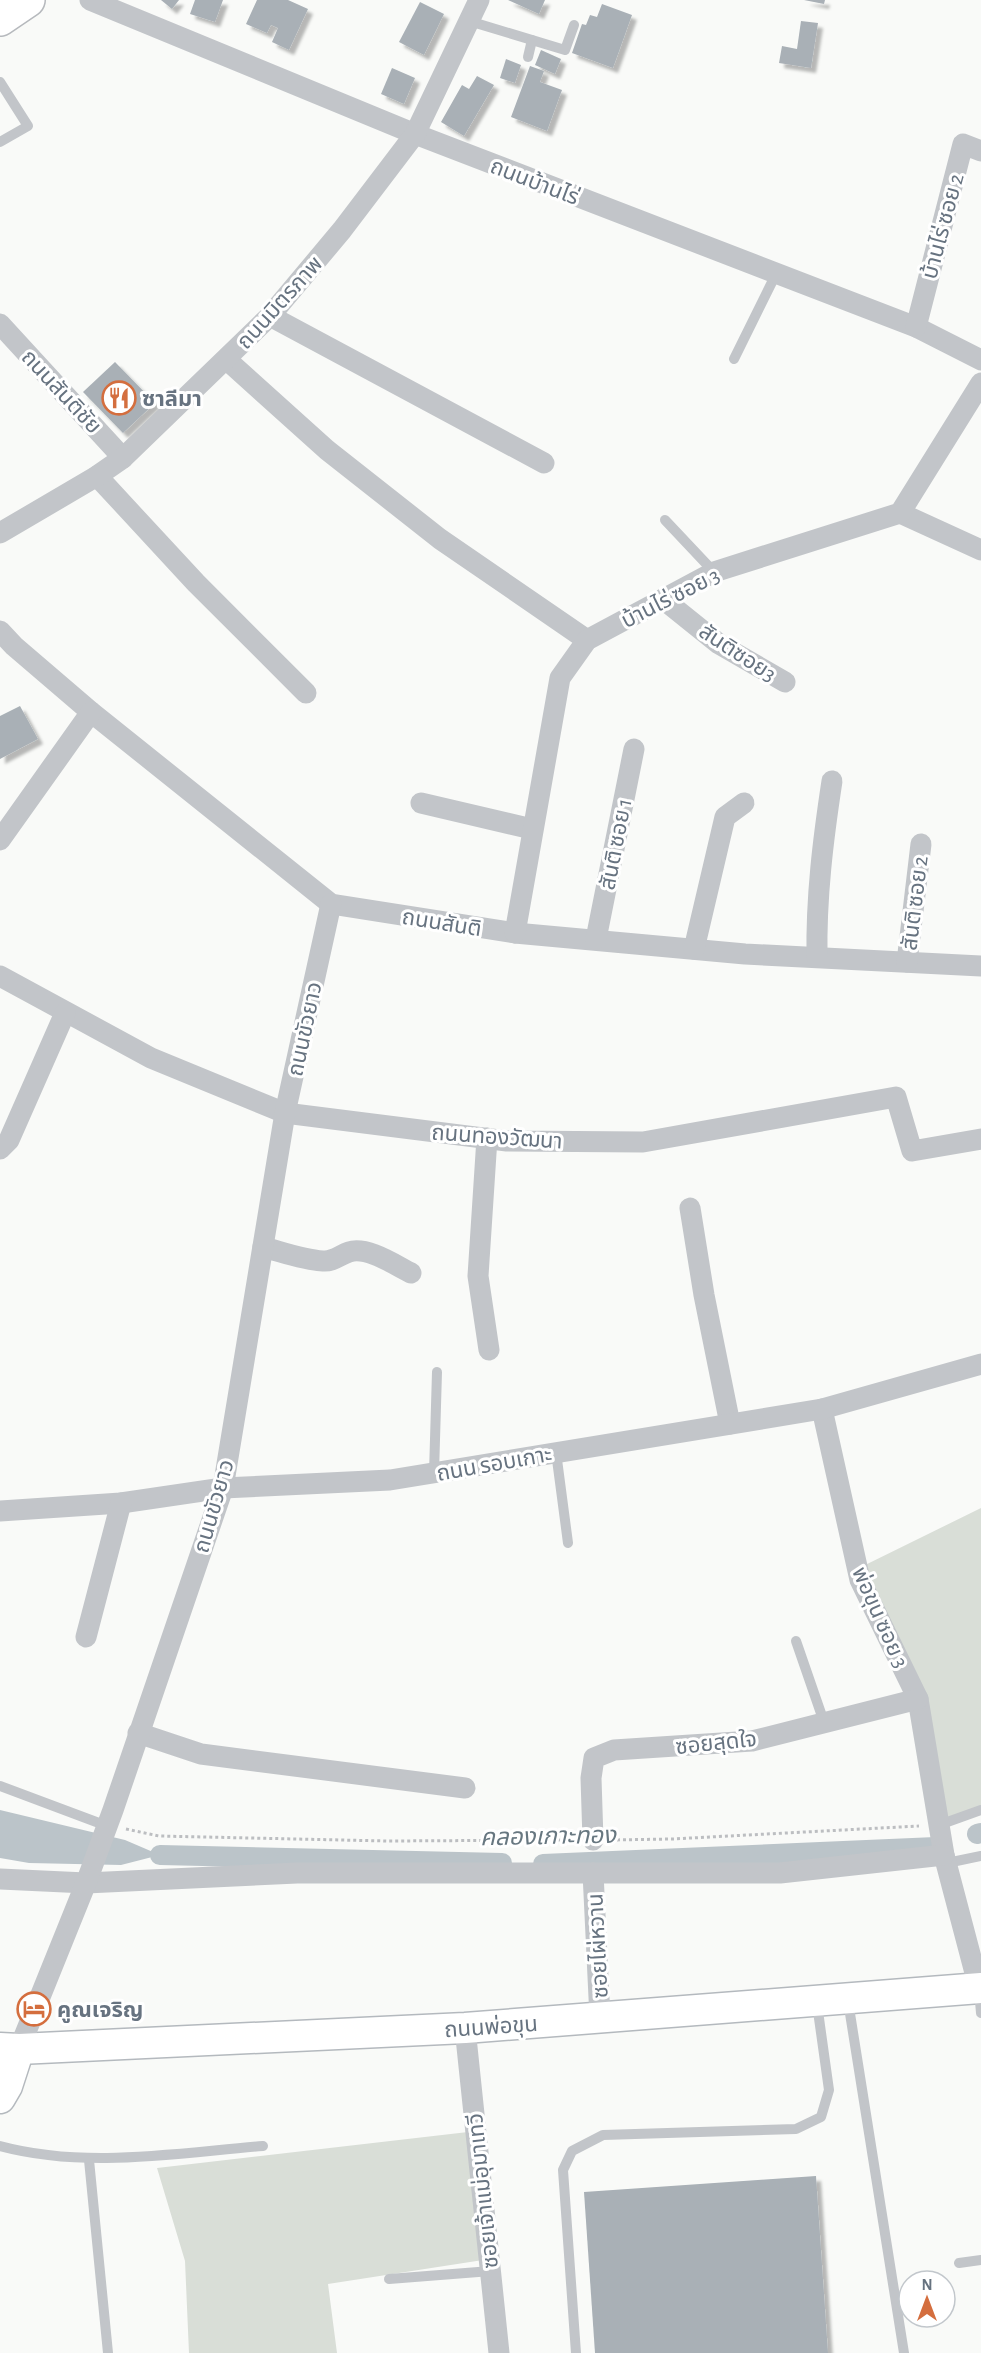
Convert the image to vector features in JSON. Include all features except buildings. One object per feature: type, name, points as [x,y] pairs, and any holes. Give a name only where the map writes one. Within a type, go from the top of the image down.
[{"type":"main road","points":[[0,19],[28,0]]},
{"type":"main road","name":"ถนนพ่อขุน","points":[[10,2049],[465,2028],[848,2000],[980,1996]]},
{"type":"main road","points":[[0,2098],[7,2086],[10,2049]]},
{"type":"street","name":"ถนนบ้านไร่","points":[[90,0],[415,134],[916,327],[981,360]]},
{"type":"street","name":"ถนนมิตรภาพ","points":[[0,533],[98,476],[123,458],[270,316],[342,230],[415,134],[479,0]]},
{"type":"street","name":"บ้านไร่ ซอย 2","points":[[916,327],[963,144],[981,151]]},
{"type":"street","points":[[270,316],[544,462]]},
{"type":"street","name":"ถนนสันติชัย","points":[[0,324],[123,458]]},
{"type":"street","points":[[227,360],[327,450],[440,539],[587,640]]},
{"type":"street","points":[[981,383],[900,513],[981,550]]},
{"type":"street","points":[[98,476],[196,583],[306,693]]},
{"type":"street","name":"บ้านไร่ ซอย 3","points":[[515,933],[560,678],[587,640],[714,572],[900,513]]},
{"type":"street","name":"สันติซอย3","points":[[663,599],[719,644],[785,682]]},
{"type":"street","name":"ถนนสันติ","points":[[0,631],[14,646],[91,712],[331,904],[515,933],[694,949],[981,966]]},
{"type":"street","points":[[0,840],[91,712]]},
{"type":"street","name":"สันติ ซอย 1","points":[[596,939],[634,749]]},
{"type":"street","points":[[817,957],[816,914],[821,848],[832,781]]},
{"type":"street","points":[[420,803],[532,829]]},
{"type":"street","points":[[694,949],[724,817],[744,803]]},
{"type":"street","name":"สันติ ซอย 2","points":[[907,962],[921,844]]},
{"type":"street","name":"ถนนขัวยาว","points":[[10,2049],[86,1883],[223,1488],[285,1113],[331,904]]},
{"type":"street","name":"ถนนทองวัฒนา","points":[[0,976],[151,1058],[285,1113],[507,1141],[643,1142],[896,1097],[912,1151],[981,1139]]},
{"type":"street","points":[[0,1149],[9,1140],[65,1013]]},
{"type":"street","points":[[487,1138],[478,1276],[489,1350]]},
{"type":"street","points":[[690,1208],[704,1295],[730,1424]]},
{"type":"street","points":[[263,1247],[324,1262],[338,1259],[350,1252],[360,1252],[379,1256],[411,1273]]},
{"type":"street","name":"ถนน รอบเกาะ","points":[[0,1511],[122,1503],[223,1488],[390,1480],[822,1409],[981,1364]]},
{"type":"street","name":"พ่อขุน ซอย 3","points":[[822,1409],[860,1580],[918,1699],[946,1859]]},
{"type":"street","points":[[86,1637],[122,1503]]},
{"type":"street","name":"ซอยสุดใจ","points":[[593,1840],[591,1778],[594,1758],[614,1750],[752,1741],[918,1699]]},
{"type":"street","points":[[138,1732],[201,1754],[465,1788]]},
{"type":"street","points":[[0,1879],[86,1883],[297,1874],[780,1874],[946,1859],[980,1996]]},
{"type":"street","name":"ซอยไผ่หวาน","points":[[593,1874],[600,2018]]},
{"type":"street","name":"ซอยเจ้าแม่อุมาเทวี","points":[[465,2028],[499,2353]]},
{"type":"lane","points":[[469,21],[565,51],[574,26]]},
{"type":"lane","points":[[528,57],[532,40]]},
{"type":"lane","points":[[0,82],[28,126],[0,142]]},
{"type":"lane","points":[[734,359],[776,274]]},
{"type":"lane","points":[[666,520],[714,572]]},
{"type":"lane","points":[[434,1473],[437,1372]]},
{"type":"lane","points":[[556,1452],[568,1543]]},
{"type":"lane","points":[[796,1641],[824,1722]]},
{"type":"lane","points":[[0,1786],[107,1826]]},
{"type":"lane","points":[[939,1825],[981,1810]]},
{"type":"lane","points":[[946,1859],[981,1856]]},
{"type":"lane","points":[[848,2000],[904,2353]]},
{"type":"lane","points":[[576,2353],[563,2170],[572,2151],[603,2135],[796,2129],[821,2117],[829,2090],[816,2002]]},
{"type":"lane","points":[[0,2146],[19,2152],[89,2160],[263,2146]]},
{"type":"lane","points":[[89,2160],[108,2353]]},
{"type":"lane","points":[[959,2263],[981,2260]]},
{"type":"lane","points":[[389,2279],[491,2271]]},
{"type":"path","points":[[107,1826],[159,1836],[387,1841],[672,1839],[939,1825]]},
{"type":"shaded area","points":[[981,1508],[981,1811],[940,1823],[922,1698],[857,1569]]},
{"type":"shaded area","points":[[0,1810],[125,1840],[160,1855],[121,1865],[29,1863],[0,1858]]},
{"type":"shaded area","points":[[468,2132],[483,2260],[328,2284],[337,2353],[189,2353],[185,2261],[157,2168]]},
{"type":"waterway","name":"คลองเกาะทอง","points":[[977,1834],[981,1833]]},
{"type":"waterway","name":"คลองเกาะทอง","points":[[543,1864],[936,1847]]},
{"type":"waterway","name":"คลองเกาะทอง","points":[[160,1855],[502,1863]]},
{"type":"place","name":"ซาลีมา","points":[[119,398]]},
{"type":"place","name":"คูณเจริญ","points":[[34,2009]]}]
